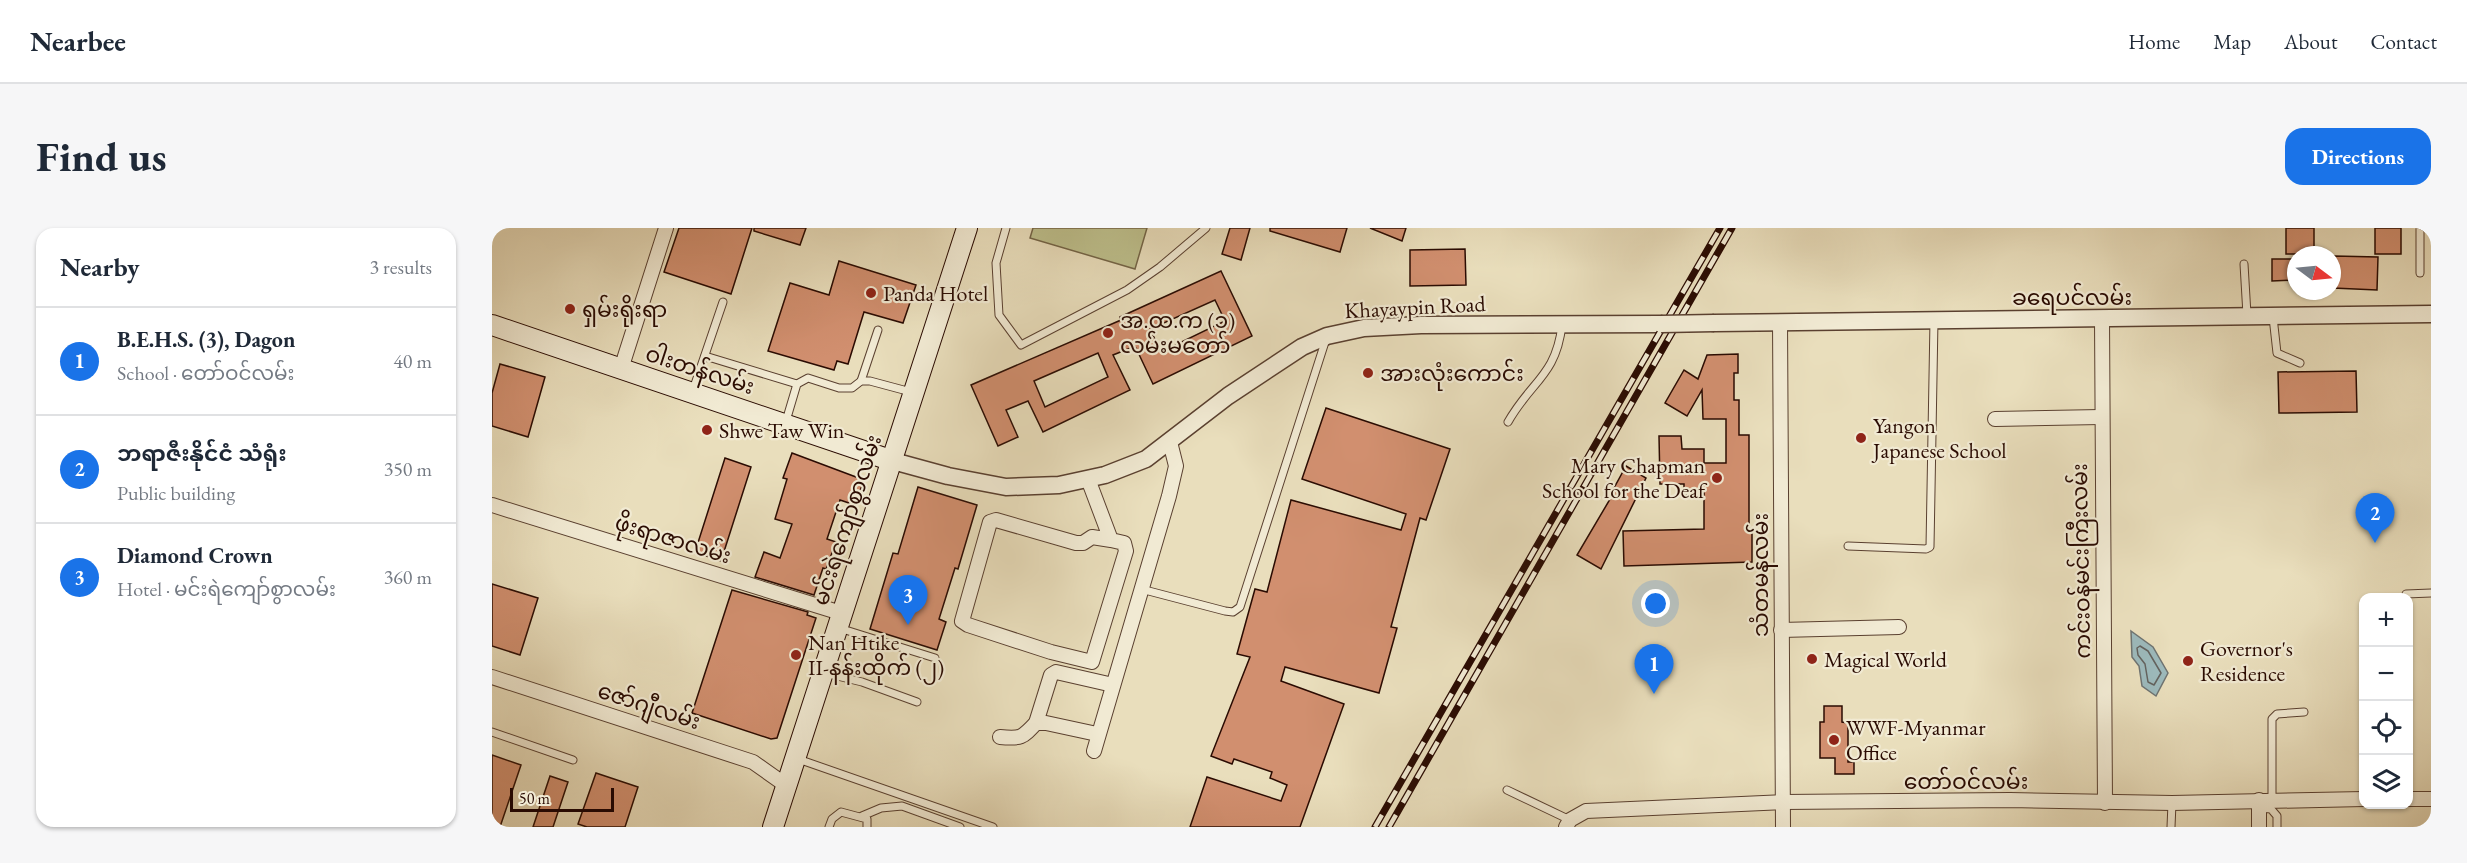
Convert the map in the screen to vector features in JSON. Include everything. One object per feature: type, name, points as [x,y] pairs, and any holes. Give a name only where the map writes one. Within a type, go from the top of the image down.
[{"type":"main road","name":"မင်းရဲကျော်စွာလမ်း","points":[[774,827],[967,228]]},
{"type":"main road","name":"ဝါးတန်လမ်း","points":[[492,325],[893,461]]},
{"type":"street","points":[[621,369],[666,228]]},
{"type":"street","name":"ခရေပင်လမ်း","points":[[1661,324],[2431,314]]},
{"type":"street","name":"ကင်းဝန်မင်းကြီးလမ်း","points":[[2102,319],[2105,802]]},
{"type":"street","name":"သံတမန်လမ်း","points":[[1780,322],[1783,827]]},
{"type":"street","name":"Khayaypin Road","points":[[893,461],[957,478],[1006,487],[1059,484],[1088,479],[1121,470],[1138,462],[1170,441],[1228,396],[1302,348],[1327,336],[1364,328],[1387,327],[1661,324]]},
{"type":"street","points":[[1995,419],[2101,417]]},
{"type":"street","points":[[1094,751],[1097,734],[1176,465],[1170,441]]},
{"type":"street","points":[[1088,479],[1111,540]]},
{"type":"street","name":"ဖိုးရာဇာလမ်း","points":[[492,505],[839,620]]},
{"type":"street","points":[[996,520],[1076,543],[1083,543],[1092,537],[1111,540],[1124,543],[1126,551],[1092,662],[1051,652],[968,625],[963,621],[990,522],[996,520]]},
{"type":"street","points":[[1781,630],[1899,627]]},
{"type":"street","points":[[1000,736],[1016,738],[1024,736],[1036,723],[1051,675],[1056,672],[1113,685]]},
{"type":"street","name":"ဇော်ဂျီလမ်း","points":[[492,677],[753,762],[787,786]]},
{"type":"street","points":[[1036,723],[1097,734]]},
{"type":"street","points":[[2413,799],[2431,799]]},
{"type":"street","name":"တော်ဝင်လမ်း","points":[[1568,823],[1586,812],[1783,802],[2264,803],[2359,800]]},
{"type":"street","points":[[2259,827],[2264,803]]},
{"type":"lane","points":[[1006,228],[996,263],[999,315],[1021,345],[1126,290],[1160,267],[1206,228]]},
{"type":"lane","points":[[2420,228],[2420,273]]},
{"type":"lane","points":[[2244,264],[2247,317]]},
{"type":"lane","points":[[692,393],[723,302]]},
{"type":"lane","points":[[2273,317],[2277,353],[2300,363]]},
{"type":"lane","points":[[1848,546],[1926,549],[1930,547],[1934,320]]},
{"type":"lane","points":[[1508,422],[1519,402],[1533,386],[1542,380],[1554,360],[1560,346],[1562,325]]},
{"type":"lane","points":[[705,356],[796,384],[808,378],[839,388],[852,388],[861,381],[878,330]]},
{"type":"lane","points":[[1141,590],[1225,611],[1233,612],[1240,607],[1327,336]]},
{"type":"lane","points":[[861,381],[870,381],[913,393]]},
{"type":"lane","points":[[785,424],[796,384]]},
{"type":"lane","points":[[2413,594],[2431,593]]},
{"type":"lane","points":[[839,620],[935,658]]},
{"type":"lane","points":[[823,672],[862,682],[917,702]]},
{"type":"lane","points":[[2277,827],[2277,816],[2264,803],[2272,719],[2277,714],[2304,712]]},
{"type":"lane","points":[[492,732],[573,760]]},
{"type":"lane","points":[[796,758],[993,827]]},
{"type":"lane","points":[[1507,790],[1568,823]]},
{"type":"lane","points":[[2171,827],[2172,803]]},
{"type":"lane","points":[[862,816],[881,808],[902,806],[960,827]]},
{"type":"lane","points":[[830,827],[832,819],[842,812],[862,816],[867,819],[867,827]]},
{"type":"green space","points":[[1033,228],[1147,228],[1135,269],[1030,238]]},
{"type":"water","points":[[2131,631],[2153,647],[2168,673],[2156,696],[2142,686],[2139,666],[2132,657]]},
{"type":"building","points":[[679,228],[752,228],[731,294],[664,272]]},
{"type":"building","points":[[754,228],[806,228],[800,245],[754,231]]},
{"type":"building","points":[[1230,228],[1250,228],[1241,260],[1222,254]]},
{"type":"building","points":[[1270,228],[1347,228],[1340,252],[1270,231]]},
{"type":"building","points":[[1370,228],[1406,228],[1402,241]]},
{"type":"building","points":[[2286,228],[2314,228],[2314,246],[2287,246],[2286,254]]},
{"type":"building","points":[[2375,228],[2401,228],[2401,254],[2375,254]]},
{"type":"building","points":[[1465,249],[1466,285],[1410,286],[1410,250]]},
{"type":"building","points":[[2341,256],[2378,257],[2377,290],[2341,288]]},
{"type":"building","points":[[2272,259],[2287,259],[2287,280],[2272,281]]},
{"type":"building","points":[[839,261],[916,285],[903,323],[864,312],[848,364],[837,361],[834,370],[768,351],[790,283],[829,295]]},
{"type":"building","points":[[1221,271],[1252,336],[1153,384],[1136,348],[1133,347],[1113,355],[1130,390],[1043,432],[1028,401],[1006,410],[1018,437],[998,446],[971,385],[1121,320],[1120,317]],"holes":[[[1215,300],[1225,321],[1161,352],[1150,329]],[[1098,353],[1108,377],[1045,407],[1034,381]]]},
{"type":"building","points":[[1738,354],[1738,373],[1734,373],[1734,400],[1739,400],[1739,435],[1749,435],[1749,533],[1752,533],[1752,562],[1624,566],[1623,531],[1704,529],[1704,493],[1684,494],[1684,484],[1660,484],[1659,436],[1681,436],[1682,449],[1704,449],[1704,463],[1726,463],[1726,419],[1703,419],[1702,390],[1687,416],[1665,403],[1684,370],[1698,379],[1707,355]]},
{"type":"building","points":[[500,364],[545,377],[528,437],[492,426],[492,393]]},
{"type":"building","points":[[2356,371],[2357,412],[2279,413],[2278,372]]},
{"type":"building","points":[[1326,408],[1450,449],[1426,520],[1420,518],[1391,627],[1397,628],[1379,693],[1285,667],[1281,681],[1344,704],[1300,827],[1190,827],[1207,777],[1281,801],[1287,785],[1270,778],[1272,772],[1234,759],[1232,764],[1211,756],[1250,657],[1237,654],[1255,589],[1267,592],[1291,500],[1401,530],[1406,514],[1302,479]]},
{"type":"building","points":[[792,453],[864,480],[855,505],[840,500],[827,539],[836,542],[826,569],[823,568],[814,595],[755,577],[764,552],[780,558],[792,524],[775,519],[787,479],[783,478]]},
{"type":"building","points":[[725,458],[751,467],[721,561],[695,552]]},
{"type":"building","points":[[1626,466],[1646,478],[1601,569],[1577,555],[1616,489],[1614,488]]},
{"type":"building","points":[[918,487],[977,505],[958,569],[955,568],[939,619],[946,622],[937,650],[870,629],[893,553],[898,554]]},
{"type":"building","points":[[492,584],[538,598],[520,655],[492,646]]},
{"type":"building","points":[[732,590],[808,612],[807,615],[816,618],[777,738],[771,739],[692,713]]},
{"type":"building","name":"WWF-Myanmar Office","points":[[1824,706],[1842,706],[1842,722],[1848,723],[1848,762],[1854,762],[1854,774],[1835,774],[1835,758],[1820,758],[1820,722],[1824,722]]},
{"type":"building","points":[[492,755],[521,765],[500,827],[492,827]]},
{"type":"building","points":[[596,773],[638,787],[625,827],[587,827],[578,824]]},
{"type":"building","points":[[550,776],[568,782],[553,827],[533,827]]},
{"type":"railway","points":[[1375,827],[1720,228]]},
{"type":"railway","points":[[1389,827],[1732,228]]},
{"type":"place","name":"Panda Hotel","points":[[871,293]]},
{"type":"place","name":"ရှမ်းရိုးရာ","points":[[570,309]]},
{"type":"place","name":"အ.ထ.က (၁) လမ်းမတော်","points":[[1108,333]]},
{"type":"place","name":"အားလုံးကောင်း","points":[[1368,373]]},
{"type":"place","name":"Shwe Taw Win","points":[[707,430]]},
{"type":"place","name":"Yangon Japanese School","points":[[1861,438]]},
{"type":"place","name":"Mary Chapman School for the Deaf","points":[[1717,478]]},
{"type":"place","name":"ဘရာဇီးနိုင်ငံ သံရုံး","points":[[2375,543]]},
{"type":"place","name":"Diamond Crown","points":[[908,625]]},
{"type":"place","name":"Nan Htike II-နန်းထိုက် (၂)","points":[[796,655]]},
{"type":"place","name":"Magical World","points":[[1812,659]]},
{"type":"place","name":"Governor's Residence","points":[[2188,661]]},
{"type":"place","name":"B.E.H.S. (3), Dagon","points":[[1654,694]]},
{"type":"place","name":"WWF-Myanmar Office","points":[[1834,740]]}]
